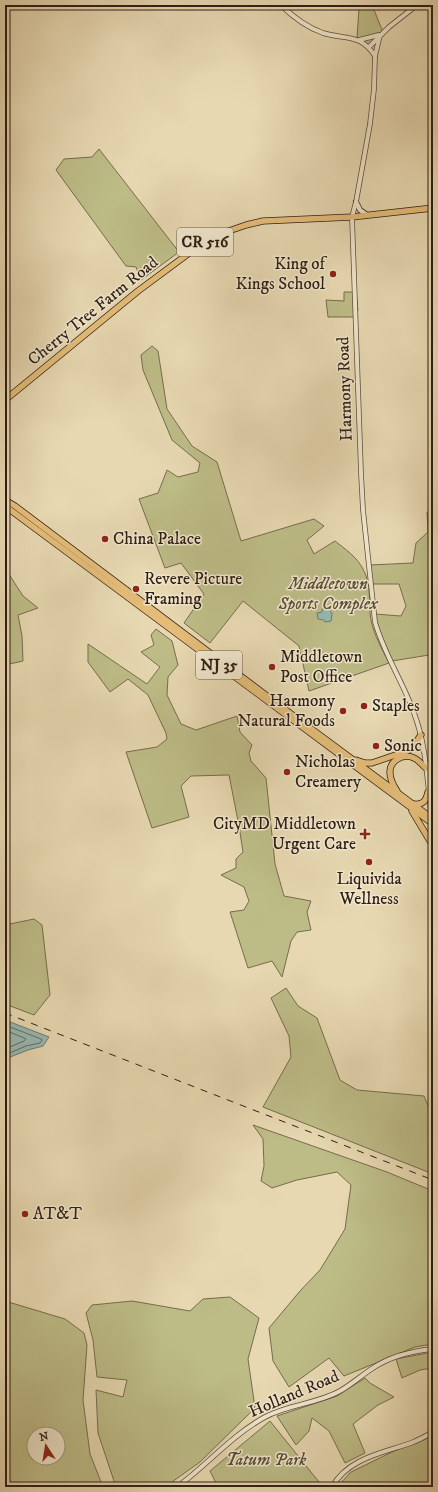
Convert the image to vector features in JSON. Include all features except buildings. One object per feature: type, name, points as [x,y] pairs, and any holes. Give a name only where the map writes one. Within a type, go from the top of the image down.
[{"type":"main road","points":[[356,202],[360,210],[367,215]]},
{"type":"main road","name":"Cherry Tree Farm Road","points":[[5,400],[129,298],[211,238],[238,227],[263,221],[352,217],[433,208]]},
{"type":"main road","name":"NJ 35","points":[[5,500],[399,794],[412,806]]},
{"type":"main road","name":"NJ 35","points":[[5,506],[433,821]]},
{"type":"main road","points":[[349,757],[365,763],[376,762],[409,750],[417,743],[421,735]]},
{"type":"main road","points":[[399,794],[392,784],[390,775],[391,766],[396,760],[402,757],[413,757],[426,768]]},
{"type":"main road","points":[[428,792],[427,798],[424,802],[412,806],[433,846]]},
{"type":"street","points":[[281,5],[296,19],[313,29],[330,35],[359,40],[380,35]]},
{"type":"street","points":[[369,47],[380,35],[417,5]]},
{"type":"street","name":"Harmony Road","points":[[380,35],[375,56],[370,124],[352,217],[361,479],[374,613],[377,629],[409,698],[421,735],[433,821]]},
{"type":"street","points":[[359,40],[369,47],[375,56]]},
{"type":"street","name":"Holland Road","points":[[177,1487],[247,1428],[264,1418],[282,1410],[335,1394],[374,1367],[390,1359],[412,1352],[433,1349]]},
{"type":"street","points":[[332,1487],[340,1476],[363,1460],[378,1453],[413,1442],[433,1432]]},
{"type":"green space","points":[[338,5],[372,5],[383,32],[370,46],[357,38],[359,9]]},
{"type":"green space","points":[[99,149],[179,252],[141,280],[136,267],[126,266],[56,170],[64,159],[92,157]]},
{"type":"green space","points":[[344,292],[353,292],[353,300],[357,300],[358,311],[354,312],[354,317],[328,317],[326,300],[344,301]]},
{"type":"green space","name":"Middletown Sports Complex","points":[[152,346],[158,351],[167,409],[192,446],[217,462],[241,541],[314,519],[324,526],[307,540],[314,554],[335,541],[358,561],[368,581],[372,626],[378,642],[389,663],[309,691],[299,646],[243,601],[210,643],[184,623],[204,594],[181,563],[165,568],[139,499],[158,493],[167,470],[178,477],[198,472],[200,463],[172,440],[143,370],[141,355]]},
{"type":"green space","points":[[427,512],[433,512],[433,660],[429,655],[392,661],[376,623],[375,614],[401,616],[406,606],[399,584],[372,584],[370,565],[413,563],[416,543],[428,532]]},
{"type":"green space","points":[[5,568],[23,596],[38,608],[18,615],[22,636],[23,661],[5,665]]},
{"type":"green space","points":[[156,629],[172,641],[178,665],[168,677],[167,695],[181,724],[196,730],[237,716],[240,732],[252,745],[249,753],[251,761],[266,778],[275,864],[284,896],[311,901],[307,912],[311,930],[297,932],[291,941],[282,977],[272,961],[248,968],[230,912],[244,910],[249,901],[244,887],[221,875],[236,868],[236,859],[243,852],[229,775],[191,776],[181,786],[189,817],[152,828],[126,752],[157,747],[167,739],[166,733],[148,695],[128,679],[110,692],[88,662],[88,644],[147,684],[160,667],[141,652],[154,645],[151,635]]},
{"type":"green space","points":[[34,919],[42,925],[50,995],[34,1015],[5,1004],[5,925]]},
{"type":"green space","points":[[286,988],[298,1006],[317,1018],[340,1080],[357,1090],[424,1096],[433,1117],[433,1174],[263,1107],[291,1057],[289,1036],[271,998]]},
{"type":"green space","points":[[253,1125],[387,1172],[433,1191],[433,1344],[415,1347],[344,1376],[329,1358],[289,1387],[273,1361],[269,1328],[320,1270],[345,1229],[351,1185],[337,1172],[297,1180],[272,1188],[261,1181],[264,1166],[263,1139]]},
{"type":"green space","points":[[230,1297],[259,1318],[248,1359],[255,1408],[200,1462],[165,1487],[116,1487],[98,1433],[96,1390],[123,1397],[127,1380],[97,1377],[93,1340],[86,1313],[92,1305],[132,1301],[190,1311],[203,1299]]},
{"type":"green space","points":[[5,1301],[65,1319],[84,1333],[87,1345],[83,1400],[90,1454],[103,1487],[41,1487],[40,1485],[35,1487],[5,1487]]},
{"type":"green space","points":[[433,1352],[433,1368],[420,1370],[402,1378],[396,1359]]},
{"type":"green space","points":[[365,1378],[370,1383],[394,1397],[378,1405],[353,1424],[365,1453],[345,1463],[329,1431],[312,1418],[309,1431],[296,1445],[277,1416],[337,1396]]},
{"type":"green space","name":"Tatum Park","points":[[270,1421],[323,1487],[218,1487],[210,1471]]},
{"type":"green space","points":[[433,1436],[433,1487],[337,1487],[351,1472],[392,1452]]},
{"type":"water","points":[[329,608],[332,614],[331,621],[325,622],[324,620],[318,619],[317,613],[322,612],[322,609]]},
{"type":"water","points":[[5,1020],[49,1037],[43,1046],[5,1059]]},
{"type":"railway","points":[[5,1013],[433,1180]]},
{"type":"place","name":"King of Kings School","points":[[333,274]]},
{"type":"place","name":"China Palace","points":[[105,539]]},
{"type":"place","name":"Revere Picture Framing","points":[[136,589]]},
{"type":"place","name":"Middletown Post Office","points":[[272,667]]},
{"type":"place","name":"Staples","points":[[364,706]]},
{"type":"place","name":"Harmony Natural Foods","points":[[343,711]]},
{"type":"place","name":"Sonic","points":[[376,746]]},
{"type":"place","name":"Nicholas Creamery","points":[[287,772]]},
{"type":"place","name":"CityMD Middletown Urgent Care","points":[[365,834]]},
{"type":"place","name":"Liquivida Wellness","points":[[369,862]]},
{"type":"place","name":"AT&T","points":[[25,1214]]}]
